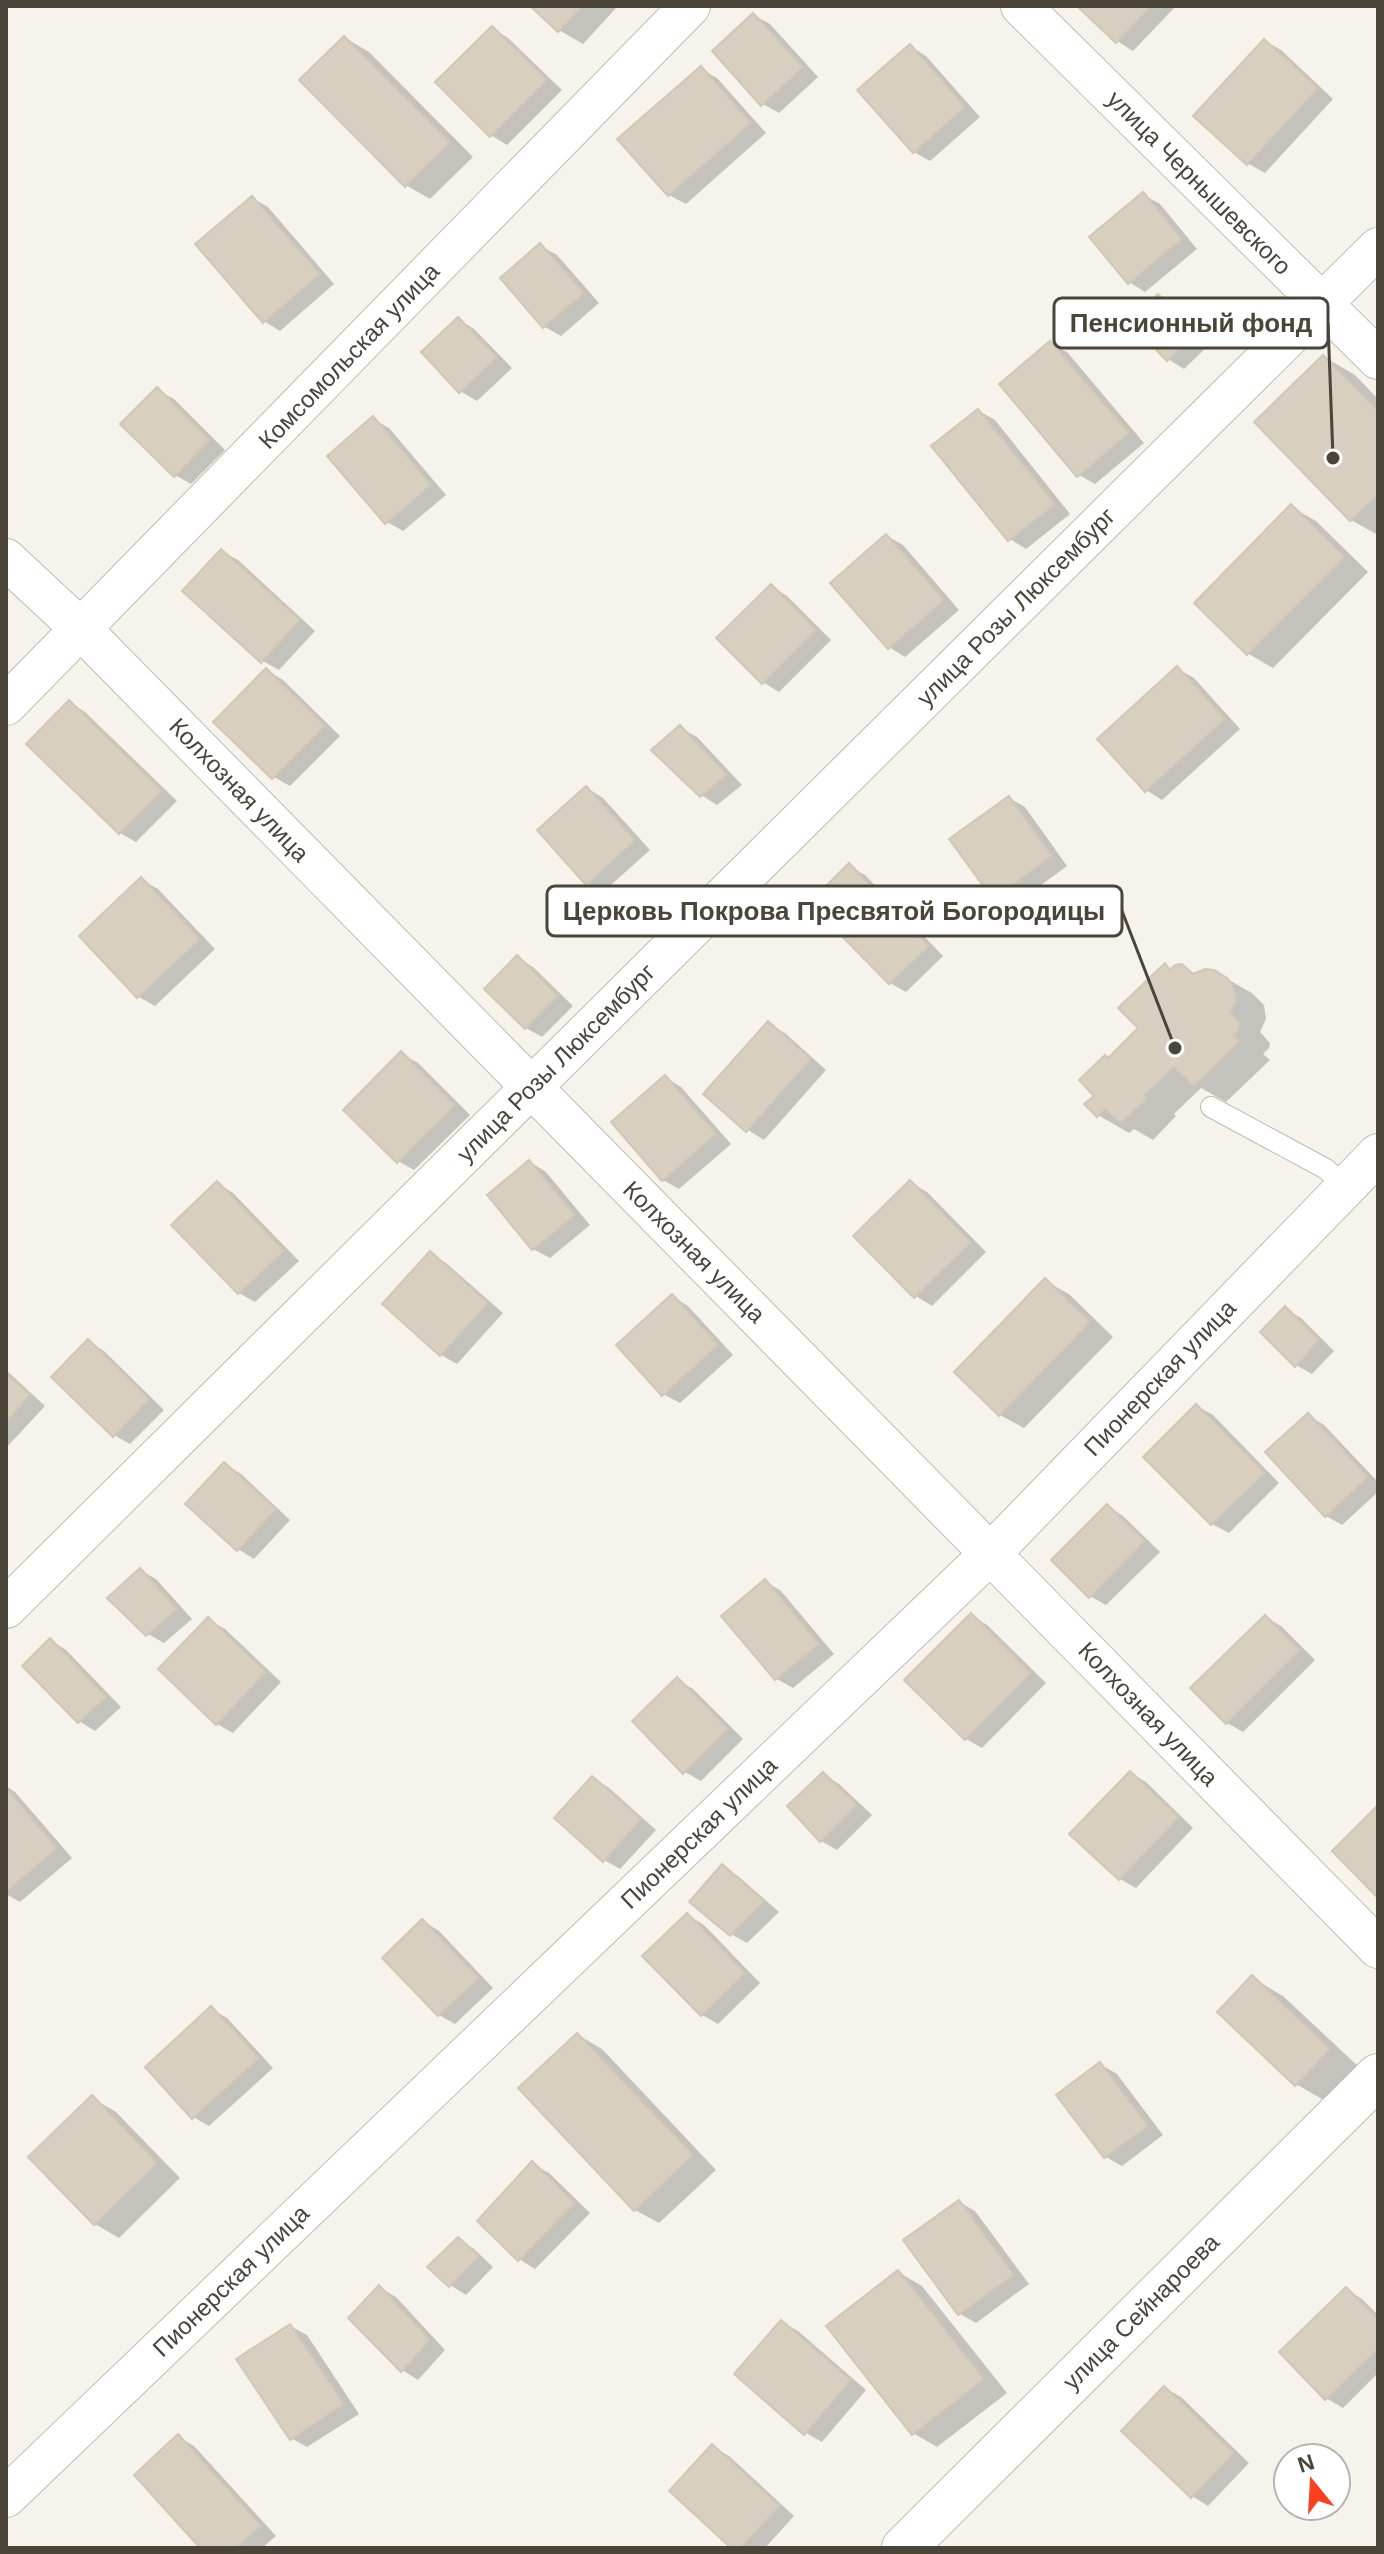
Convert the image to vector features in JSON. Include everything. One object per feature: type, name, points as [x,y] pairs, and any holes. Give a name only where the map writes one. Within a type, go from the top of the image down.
[{"type":"street","name":"Комсомольская улица","points":[[6,705],[690,6]]},
{"type":"street","name":"улица Чернышевского","points":[[1021,6],[1378,359]]},
{"type":"street","name":"улица Розы Люксембург","points":[[6,1608],[1378,248]]},
{"type":"street","name":"Колхозная улица","points":[[6,559],[82,630],[1378,1948]]},
{"type":"street","name":"Пионерская улица","points":[[6,2497],[991,1553],[1378,1154]]},
{"type":"street","name":"улица Сейнароева","points":[[904,2548],[1378,2076]]},
{"type":"lane","points":[[1211,1107],[1326,1169],[1345,1186]]},
{"type":"building","points":[[530,6],[582,6],[558,32]]},
{"type":"building","points":[[1077,6],[1151,6],[1116,43]]},
{"type":"building","points":[[753,13],[803,67],[761,106],[712,51]]},
{"type":"building","points":[[492,26],[547,80],[490,137],[435,82]]},
{"type":"building","points":[[344,36],[450,142],[405,187],[299,80]]},
{"type":"building","points":[[1264,39],[1318,88],[1247,165],[1193,116]]},
{"type":"building","points":[[910,44],[965,107],[913,153],[857,90]]},
{"type":"building","points":[[701,66],[751,123],[668,196],[617,139]]},
{"type":"building","points":[[1143,192],[1182,239],[1128,284],[1089,237]]},
{"type":"building","points":[[252,196],[320,274],[263,323],[195,244]]},
{"type":"building","points":[[540,243],[584,293],[543,328],[500,278]]},
{"type":"building","points":[[1158,294],[1197,332],[1167,361],[1129,322]]},
{"type":"building","points":[[458,317],[497,357],[459,393],[421,352]]},
{"type":"building","points":[[1050,341],[1129,433],[1077,477],[999,384]]},
{"type":"building","points":[[1323,355],[1378,411],[1378,494],[1350,521],[1254,422]]},
{"type":"building","points":[[157,387],[210,440],[174,477],[120,424]]},
{"type":"building","points":[[978,409],[1055,504],[1008,541],[931,446]]},
{"type":"building","points":[[373,416],[431,485],[385,524],[327,456]]},
{"type":"building","points":[[1291,504],[1345,557],[1247,655],[1194,603]]},
{"type":"building","points":[[886,534],[944,600],[888,649],[830,583]]},
{"type":"building","points":[[221,549],[300,620],[261,663],[182,591]]},
{"type":"building","points":[[771,584],[816,630],[762,684],[716,638]]},
{"type":"building","points":[[1177,666],[1225,719],[1145,792],[1097,739]]},
{"type":"building","points":[[266,668],[325,726],[272,779],[213,722]]},
{"type":"building","points":[[69,700],[162,791],[119,834],[26,744]]},
{"type":"building","points":[[680,725],[727,775],[700,797],[651,750]]},
{"type":"building","points":[[586,786],[635,840],[586,885],[537,830]]},
{"type":"building","points":[[1009,796],[1052,856],[993,899],[949,839]]},
{"type":"building","points":[[849,863],[929,946],[889,984],[809,903]]},
{"type":"building","points":[[141,877],[200,939],[137,998],[79,936]]},
{"type":"building","points":[[517,955],[558,996],[525,1029],[484,989]]},
{"type":"building","points":[[1165,963],[1170,970],[1182,964],[1193,974],[1205,969],[1214,970],[1227,978],[1233,985],[1236,1001],[1230,1012],[1240,1023],[1233,1035],[1240,1041],[1194,1086],[1174,1067],[1144,1095],[1147,1098],[1121,1123],[1105,1109],[1097,1117],[1084,1104],[1094,1096],[1079,1080],[1105,1055],[1108,1058],[1138,1028],[1118,1008]]},
{"type":"building","points":[[768,1021],[811,1059],[746,1132],[703,1094]]},
{"type":"building","points":[[401,1051],[455,1105],[397,1163],[343,1110]]},
{"type":"building","points":[[665,1075],[716,1134],[662,1181],[611,1122]]},
{"type":"building","points":[[529,1160],[575,1215],[532,1250],[487,1195]]},
{"type":"building","points":[[910,1180],[971,1242],[914,1298],[853,1236]]},
{"type":"building","points":[[217,1181],[284,1251],[238,1294],[171,1225]]},
{"type":"building","points":[[430,1251],[488,1303],[440,1356],[382,1304]]},
{"type":"building","points":[[1045,1278],[1090,1322],[999,1416],[954,1372]]},
{"type":"building","points":[[672,1294],[718,1345],[662,1396],[616,1345]]},
{"type":"building","points":[[1285,1306],[1319,1340],[1295,1367],[1260,1332]]},
{"type":"building","points":[[88,1339],[149,1399],[113,1437],[51,1377]]},
{"type":"building","points":[[6,1373],[30,1395],[6,1422]]},
{"type":"building","points":[[1196,1404],[1265,1473],[1211,1525],[1143,1457]]},
{"type":"building","points":[[1308,1413],[1368,1477],[1325,1517],[1265,1452]]},
{"type":"building","points":[[224,1462],[276,1509],[237,1551],[185,1504]]},
{"type":"building","points":[[1107,1504],[1145,1541],[1089,1598],[1051,1560]]},
{"type":"building","points":[[140,1568],[177,1609],[146,1636],[107,1598]]},
{"type":"building","points":[[765,1579],[819,1644],[775,1680],[721,1616]]},
{"type":"building","points":[[971,1613],[1031,1673],[965,1740],[904,1680]]},
{"type":"building","points":[[1265,1615],[1300,1650],[1226,1724],[1190,1688]]},
{"type":"building","points":[[208,1617],[266,1672],[216,1725],[158,1669]]},
{"type":"building","points":[[50,1638],[106,1697],[78,1723],[22,1666]]},
{"type":"building","points":[[677,1677],[728,1729],[683,1774],[632,1721]]},
{"type":"building","points":[[1130,1771],[1179,1817],[1119,1880],[1069,1834]]},
{"type":"building","points":[[823,1772],[857,1805],[820,1842],[787,1806]]},
{"type":"building","points":[[592,1776],[641,1819],[603,1862],[554,1818]]},
{"type":"building","points":[[6,1788],[57,1848],[6,1892]]},
{"type":"building","points":[[1378,1805],[1378,1898],[1332,1851]]},
{"type":"building","points":[[722,1864],[764,1901],[730,1936],[689,1902]]},
{"type":"building","points":[[687,1913],[745,1973],[701,2016],[642,1956]]},
{"type":"building","points":[[422,1919],[479,1978],[438,2016],[382,1958]]},
{"type":"building","points":[[1252,1975],[1330,2049],[1295,2086],[1217,2012]]},
{"type":"building","points":[[211,2006],[259,2058],[192,2119],[145,2067]]},
{"type":"building","points":[[577,2033],[693,2155],[634,2211],[518,2088]]},
{"type":"building","points":[[1100,2062],[1148,2126],[1104,2158],[1056,2095]]},
{"type":"building","points":[[92,2095],[157,2163],[94,2225],[28,2157]]},
{"type":"building","points":[[532,2161],[575,2203],[518,2261],[477,2221]]},
{"type":"building","points":[[959,2200],[1014,2275],[958,2315],[903,2240]]},
{"type":"building","points":[[458,2237],[479,2256],[449,2287],[427,2267]]},
{"type":"building","points":[[898,2270],[984,2379],[912,2435],[826,2326]]},
{"type":"building","points":[[379,2285],[430,2340],[401,2372],[348,2318]]},
{"type":"building","points":[[1346,2287],[1378,2319],[1378,2349],[1325,2400],[1279,2352]]},
{"type":"building","points":[[781,2320],[851,2380],[804,2435],[734,2374]]},
{"type":"building","points":[[290,2324],[344,2404],[290,2440],[236,2359]]},
{"type":"building","points":[[1164,2386],[1234,2453],[1191,2498],[1121,2431]]},
{"type":"building","points":[[178,2434],[261,2526],[236,2548],[200,2548],[134,2475]]},
{"type":"building","points":[[712,2444],[780,2506],[740,2548],[731,2548],[669,2491]]},
{"type":"place","name":"Пенсионный фонд","points":[[1333,458]]},
{"type":"place","name":"Церковь Покрова Пресвятой Богородицы","points":[[1175,1048]]}]
